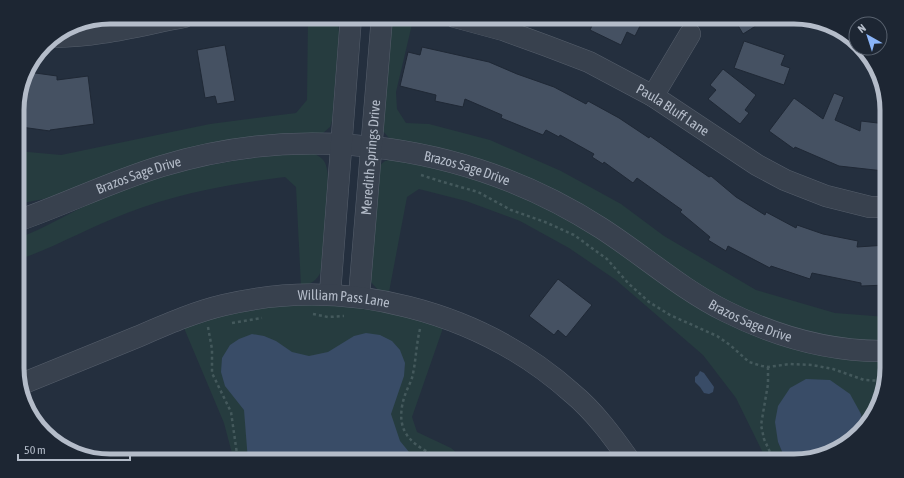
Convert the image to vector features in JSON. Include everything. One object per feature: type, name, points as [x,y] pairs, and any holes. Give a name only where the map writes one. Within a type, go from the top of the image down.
[{"type":"street","points":[[64,37],[108,32],[148,24]]},
{"type":"street","name":"Meredith Springs Drive","points":[[330,294],[350,24]]},
{"type":"street","name":"Meredith Springs Drive","points":[[359,297],[381,24]]},
{"type":"street","name":"Paula Bluff Lane","points":[[481,24],[589,62],[653,96],[757,166],[785,180],[826,196],[870,207],[880,207]]},
{"type":"street","points":[[653,96],[690,34]]},
{"type":"street","name":"Brazos Sage Drive","points":[[24,219],[113,183],[162,166],[213,153],[300,143],[398,150],[440,158],[483,171],[526,188],[566,207],[602,228],[688,289],[724,311],[768,330],[815,344],[864,351],[880,351]]},
{"type":"street","name":"William Pass Lane","points":[[26,382],[188,316],[224,305],[265,298],[304,294],[330,294],[359,297],[397,303],[433,313],[476,330],[509,347],[541,368],[573,393],[610,433],[625,454]]},
{"type":"path","points":[[415,172],[431,179],[478,192],[511,210],[546,222],[574,235],[606,259],[628,283],[649,302],[670,315],[720,338],[749,362],[768,367],[790,364],[812,365],[833,369],[864,380],[879,381]]},
{"type":"path","points":[[422,310],[412,378],[404,398],[401,416],[403,426],[409,438],[415,445],[430,454]]},
{"type":"path","points":[[305,313],[328,317],[349,316]]},
{"type":"path","points":[[231,323],[264,318]]},
{"type":"path","points":[[215,325],[208,326],[212,349],[212,373],[231,412],[237,454]]},
{"type":"path","points":[[768,367],[768,384],[762,425],[764,439],[771,454]]},
{"type":"green space","points":[[308,24],[338,24],[339,32],[332,121],[330,127],[323,133],[73,189],[44,199],[24,203],[24,152],[61,155],[210,124],[296,113],[307,100]]},
{"type":"green space","points":[[394,24],[412,24],[396,92],[397,109],[406,123],[429,124],[490,140],[561,171],[621,204],[664,236],[756,290],[835,313],[880,316],[880,341],[834,338],[786,327],[742,310],[702,288],[593,212],[543,185],[485,162],[437,148],[397,141],[389,138],[382,130],[389,28]]},
{"type":"green space","points":[[313,153],[324,161],[328,175],[321,271],[316,280],[308,284],[301,286],[296,187],[285,177],[205,190],[146,206],[24,258],[24,235],[100,199],[178,172],[231,161]]},
{"type":"green space","points":[[393,159],[429,166],[506,190],[539,204],[569,220],[705,311],[729,324],[768,341],[817,354],[880,360],[878,385],[866,416],[862,421],[861,414],[778,442],[783,454],[764,454],[736,398],[703,355],[616,280],[569,248],[520,221],[466,201],[419,189],[407,197],[389,292],[378,290],[370,281],[379,166],[385,161]]},
{"type":"green space","points":[[290,304],[363,307],[401,314],[443,328],[412,417],[417,432],[451,448],[458,454],[232,454],[224,423],[184,328],[212,318],[250,309]]},
{"type":"water","points":[[366,333],[380,335],[392,341],[400,350],[405,363],[404,376],[391,414],[400,441],[409,452],[413,454],[247,454],[244,410],[225,386],[221,372],[222,358],[230,345],[239,339],[252,334],[264,336],[276,341],[292,352],[309,356],[328,352],[354,336]]},
{"type":"water","points":[[700,371],[704,373],[714,387],[713,392],[709,394],[704,393],[695,382],[695,377]]},
{"type":"water","points":[[806,379],[830,380],[850,394],[861,414],[862,421],[851,433],[832,445],[811,452],[800,454],[783,454],[778,442],[775,422],[778,406],[790,388]]},
{"type":"building","points":[[593,24],[641,24],[635,36],[627,32],[621,45],[590,30]]},
{"type":"building","points":[[737,24],[759,24],[743,34]]},
{"type":"building","points":[[744,41],[785,55],[781,65],[790,68],[784,85],[734,68]]},
{"type":"building","points":[[225,45],[235,101],[217,104],[215,96],[205,98],[197,50]]},
{"type":"building","points":[[422,47],[489,62],[554,87],[586,104],[588,101],[619,118],[649,138],[650,136],[709,177],[711,176],[736,197],[765,215],[766,212],[796,228],[797,225],[823,234],[858,241],[857,247],[880,245],[880,285],[861,286],[861,283],[812,273],[810,279],[771,266],[770,268],[728,246],[726,251],[708,240],[710,237],[680,212],[682,210],[637,178],[633,183],[604,162],[603,164],[592,157],[594,154],[560,135],[559,137],[546,130],[543,135],[501,118],[502,115],[465,99],[463,107],[435,101],[436,95],[400,86],[408,52],[420,55]]},
{"type":"building","points":[[723,69],[756,95],[745,110],[749,113],[740,124],[708,99],[716,90],[710,85]]},
{"type":"building","points":[[33,73],[57,76],[57,80],[88,76],[94,124],[50,131],[24,127],[24,104],[27,88]]},
{"type":"building","points":[[834,93],[844,97],[835,120],[860,131],[861,121],[880,123],[880,171],[839,166],[795,147],[794,149],[769,131],[794,98],[823,119]]},
{"type":"building","points":[[558,279],[592,305],[566,337],[558,330],[554,335],[529,316]]}]
